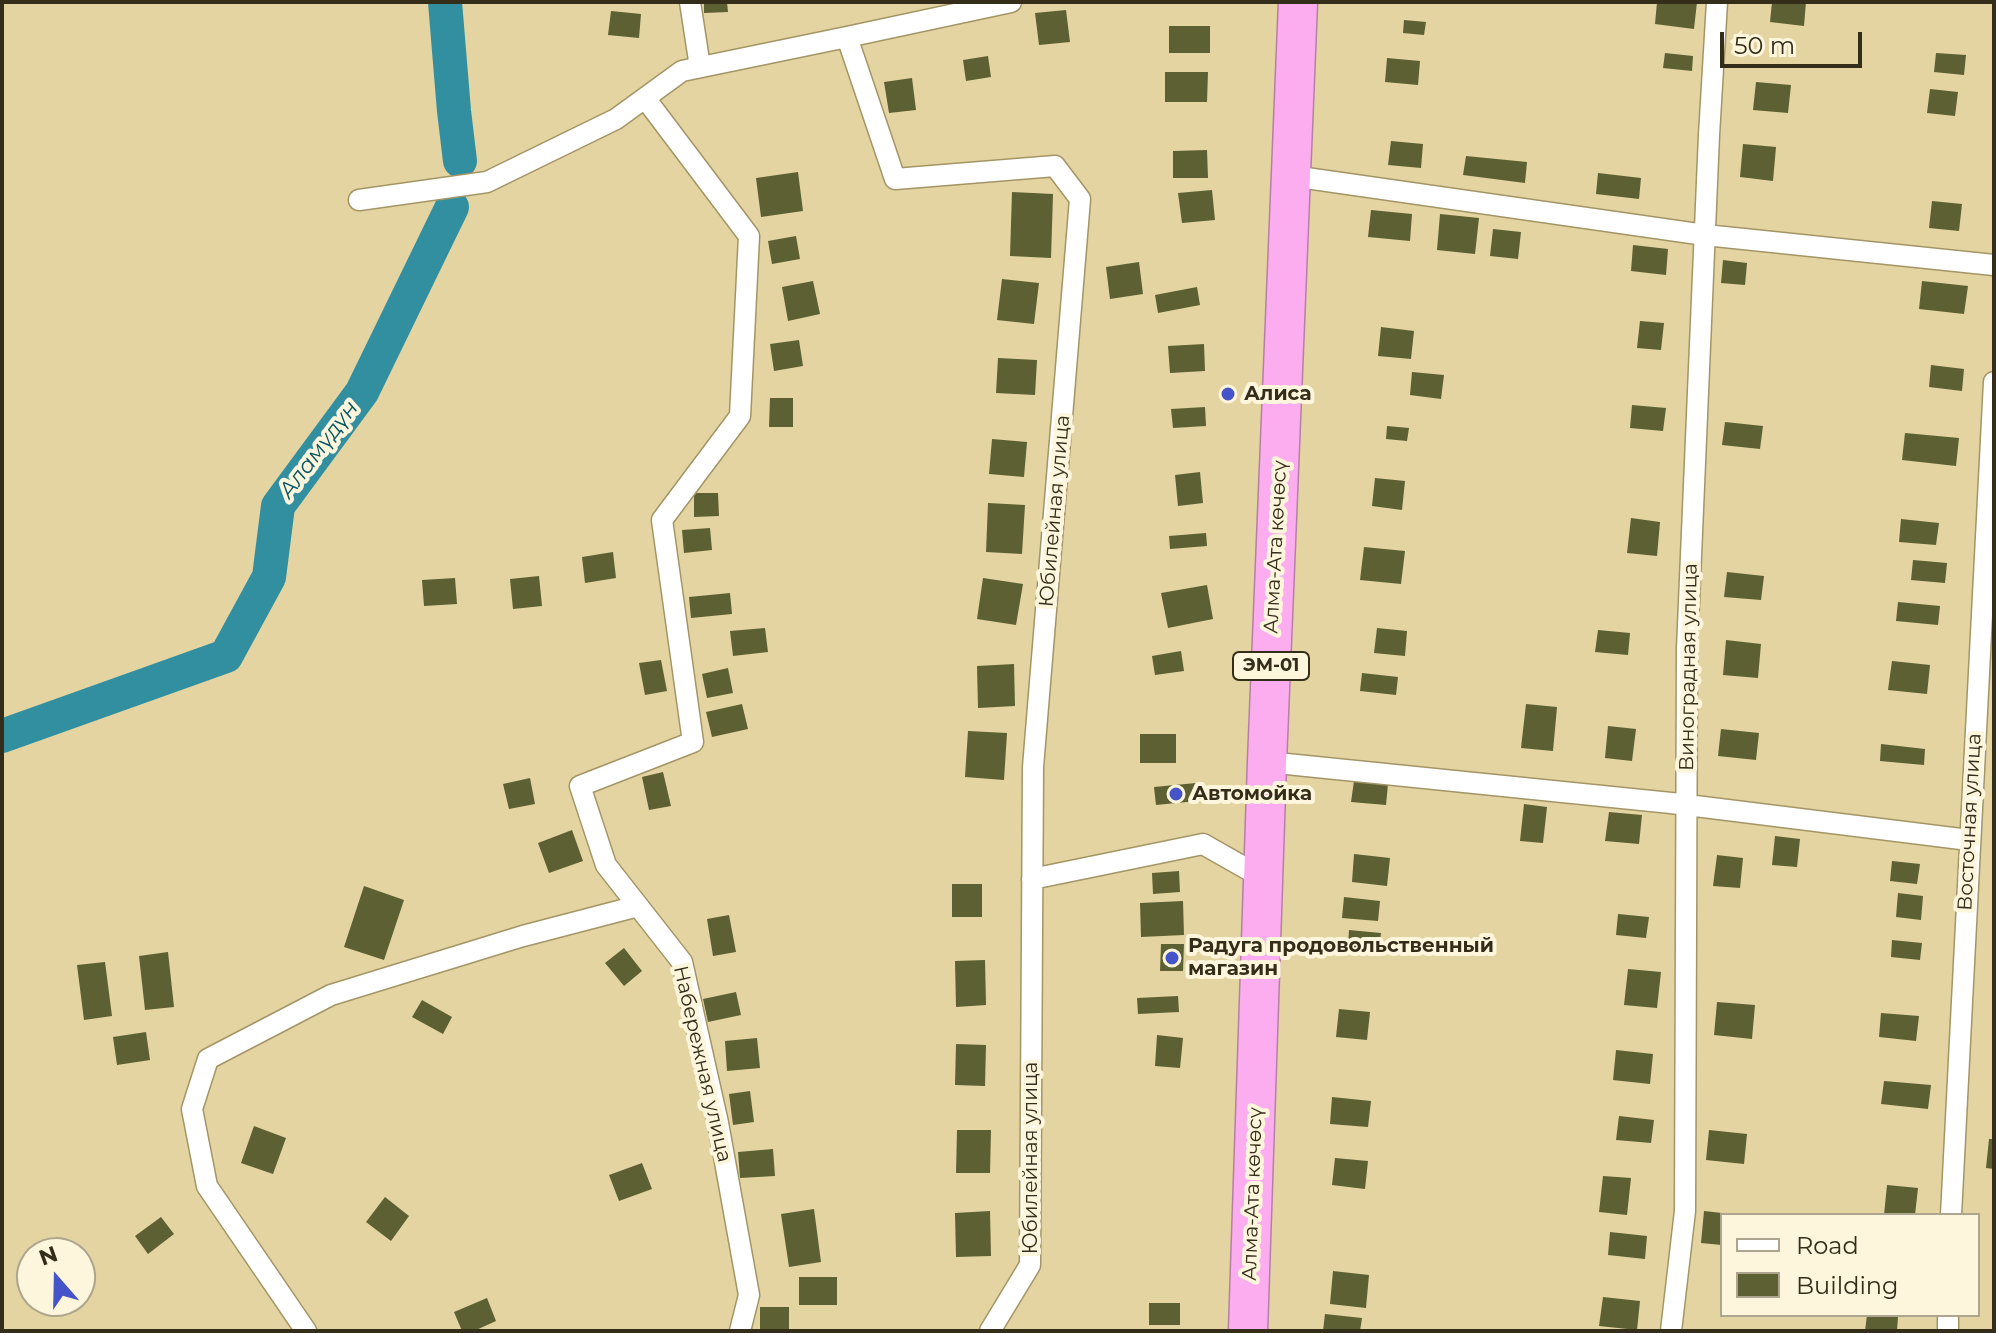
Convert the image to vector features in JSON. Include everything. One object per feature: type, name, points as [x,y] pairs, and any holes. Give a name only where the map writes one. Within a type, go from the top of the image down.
[{"type":"highway","name":"Алма-Ата көчөсү","points":[[1248,1331],[1267,762],[1298,2]]},
{"type":"street","points":[[690,2],[700,67]]},
{"type":"street","points":[[359,200],[487,182],[616,119],[682,71],[1011,2]]},
{"type":"street","name":"Виноградная улица","points":[[1671,1331],[1685,1211],[1687,649],[1717,2]]},
{"type":"street","name":"Юбилейная улица","points":[[847,37],[895,179],[1055,166],[1080,199],[1033,767],[1030,1265],[990,1331]]},
{"type":"street","name":"Набережная улица","points":[[645,98],[749,236],[740,416],[662,520],[693,742],[580,786],[606,865],[682,962],[718,1123],[749,1295],[740,1331]]},
{"type":"street","points":[[1292,176],[1705,235],[1994,265]]},
{"type":"street","name":"Восточная улица","points":[[1951,1213],[1994,382]]},
{"type":"street","points":[[1267,762],[1687,805],[1969,840]]},
{"type":"street","points":[[1032,879],[1203,844],[1263,878]]},
{"type":"street","points":[[306,1331],[207,1186],[192,1109],[208,1059],[331,995],[523,936],[638,906]]},
{"type":"building","points":[[704,2],[727,2],[728,12],[704,13]]},
{"type":"building","points":[[1657,2],[1697,2],[1694,29],[1655,24]]},
{"type":"building","points":[[1772,2],[1806,2],[1804,26],[1770,22]]},
{"type":"building","points":[[1066,10],[1070,42],[1039,45],[1035,13]]},
{"type":"building","points":[[611,11],[641,14],[639,38],[608,35]]},
{"type":"building","points":[[1404,20],[1426,22],[1424,35],[1403,33]]},
{"type":"building","points":[[1169,26],[1210,26],[1210,53],[1169,53]]},
{"type":"building","points":[[1665,53],[1693,56],[1692,71],[1663,68]]},
{"type":"building","points":[[1936,53],[1966,55],[1964,75],[1934,72]]},
{"type":"building","points":[[988,56],[991,77],[966,81],[963,60]]},
{"type":"building","points":[[1387,58],[1420,61],[1418,85],[1385,82]]},
{"type":"building","points":[[1165,72],[1208,72],[1207,102],[1165,102]]},
{"type":"building","points":[[912,78],[916,110],[889,113],[884,82]]},
{"type":"building","points":[[1756,82],[1791,85],[1788,113],[1753,110]]},
{"type":"building","points":[[1930,89],[1958,92],[1955,116],[1927,113]]},
{"type":"building","points":[[1391,141],[1423,144],[1421,168],[1388,165]]},
{"type":"building","points":[[1743,144],[1776,147],[1773,181],[1740,177]]},
{"type":"building","points":[[1207,150],[1208,178],[1173,178],[1173,151]]},
{"type":"building","points":[[1466,156],[1527,162],[1525,183],[1463,175]]},
{"type":"building","points":[[798,172],[803,211],[761,217],[756,178]]},
{"type":"building","points":[[1598,173],[1641,178],[1639,199],[1596,194]]},
{"type":"building","points":[[1212,190],[1215,220],[1182,223],[1178,193]]},
{"type":"building","points":[[1012,192],[1053,194],[1051,258],[1010,256]]},
{"type":"building","points":[[1932,201],[1962,204],[1959,231],[1929,228]]},
{"type":"building","points":[[1371,210],[1412,214],[1410,241],[1368,237]]},
{"type":"building","points":[[1440,214],[1479,218],[1475,254],[1437,250]]},
{"type":"building","points":[[1493,229],[1521,232],[1518,259],[1490,256]]},
{"type":"building","points":[[796,236],[800,259],[772,264],[768,241]]},
{"type":"building","points":[[1633,245],[1668,249],[1666,275],[1631,271]]},
{"type":"building","points":[[1723,260],[1747,263],[1745,285],[1721,283]]},
{"type":"building","points":[[1139,262],[1143,294],[1110,299],[1106,267]]},
{"type":"building","points":[[1002,279],[1039,283],[1034,324],[997,320]]},
{"type":"building","points":[[813,281],[820,314],[788,321],[782,287]]},
{"type":"building","points":[[1922,281],[1968,286],[1964,314],[1919,309]]},
{"type":"building","points":[[1197,287],[1200,305],[1158,313],[1155,295]]},
{"type":"building","points":[[1640,321],[1664,323],[1661,350],[1637,348]]},
{"type":"building","points":[[1381,327],[1414,331],[1411,359],[1378,356]]},
{"type":"building","points":[[799,340],[803,366],[774,371],[770,344]]},
{"type":"building","points":[[1204,344],[1205,371],[1170,373],[1168,346]]},
{"type":"building","points":[[998,358],[1037,360],[1035,395],[996,393]]},
{"type":"building","points":[[1931,365],[1964,369],[1962,391],[1929,387]]},
{"type":"building","points":[[1412,372],[1444,375],[1441,399],[1410,395]]},
{"type":"building","points":[[770,398],[793,398],[793,427],[769,427]]},
{"type":"building","points":[[1632,405],[1666,408],[1663,431],[1630,428]]},
{"type":"building","points":[[1205,407],[1206,426],[1173,428],[1171,409]]},
{"type":"building","points":[[1725,422],[1763,426],[1760,449],[1722,445]]},
{"type":"building","points":[[1387,426],[1409,428],[1407,441],[1386,439]]},
{"type":"building","points":[[1905,433],[1959,438],[1956,466],[1902,460]]},
{"type":"building","points":[[992,439],[1027,442],[1024,477],[989,474]]},
{"type":"building","points":[[1200,472],[1203,503],[1178,506],[1175,475]]},
{"type":"building","points":[[1375,478],[1405,481],[1402,510],[1372,506]]},
{"type":"building","points":[[694,493],[718,493],[719,516],[694,517]]},
{"type":"building","points":[[988,503],[1025,505],[1022,554],[986,552]]},
{"type":"building","points":[[1631,518],[1660,522],[1657,556],[1627,553]]},
{"type":"building","points":[[1901,519],[1939,523],[1936,545],[1899,542]]},
{"type":"building","points":[[710,528],[712,550],[684,553],[682,530]]},
{"type":"building","points":[[1206,533],[1207,546],[1170,549],[1169,536]]},
{"type":"building","points":[[1364,547],[1405,551],[1401,584],[1360,580]]},
{"type":"building","points":[[613,552],[616,578],[585,583],[582,557]]},
{"type":"building","points":[[1913,560],[1947,563],[1945,583],[1911,580]]},
{"type":"building","points":[[1727,572],[1764,576],[1761,600],[1724,597]]},
{"type":"building","points":[[539,576],[542,606],[513,609],[510,579]]},
{"type":"building","points":[[455,578],[457,604],[424,606],[422,580]]},
{"type":"building","points":[[983,578],[1023,584],[1016,625],[977,619]]},
{"type":"building","points":[[1207,585],[1213,619],[1168,628],[1161,593]]},
{"type":"building","points":[[730,593],[732,614],[691,618],[689,597]]},
{"type":"building","points":[[1898,602],[1940,606],[1938,625],[1896,621]]},
{"type":"building","points":[[765,628],[768,652],[733,656],[730,631]]},
{"type":"building","points":[[1377,628],[1407,631],[1405,656],[1374,653]]},
{"type":"building","points":[[1598,630],[1630,633],[1628,655],[1595,652]]},
{"type":"building","points":[[1726,640],[1761,644],[1758,678],[1723,675]]},
{"type":"building","points":[[1181,651],[1184,671],[1155,675],[1152,656]]},
{"type":"building","points":[[661,660],[667,691],[645,695],[639,663]]},
{"type":"building","points":[[1892,661],[1930,665],[1927,694],[1888,690]]},
{"type":"building","points":[[1014,664],[1015,706],[978,708],[977,666]]},
{"type":"building","points":[[728,668],[733,693],[707,698],[702,674]]},
{"type":"building","points":[[1362,673],[1398,677],[1396,695],[1360,691]]},
{"type":"building","points":[[742,704],[748,729],[712,737],[706,712]]},
{"type":"building","points":[[1526,704],[1557,707],[1553,751],[1521,748]]},
{"type":"building","points":[[1608,726],[1636,729],[1632,761],[1605,758]]},
{"type":"building","points":[[1721,729],[1759,733],[1756,760],[1718,756]]},
{"type":"building","points":[[968,731],[1007,733],[1004,780],[965,777]]},
{"type":"building","points":[[1140,734],[1176,734],[1176,763],[1140,763]]},
{"type":"building","points":[[1881,744],[1925,749],[1924,765],[1880,761]]},
{"type":"building","points":[[663,772],[671,806],[649,810],[642,777]]},
{"type":"building","points":[[530,778],[535,804],[509,809],[503,784]]},
{"type":"building","points":[[1354,781],[1388,784],[1386,805],[1351,802]]},
{"type":"building","name":"Автомойка","points":[[1196,783],[1197,801],[1156,805],[1154,787]]},
{"type":"building","points":[[1524,804],[1547,807],[1543,843],[1520,841]]},
{"type":"building","points":[[1609,812],[1642,815],[1639,844],[1605,841]]},
{"type":"building","points":[[572,830],[583,861],[549,873],[538,843]]},
{"type":"building","points":[[1775,836],[1800,839],[1797,867],[1772,865]]},
{"type":"building","points":[[1354,854],[1390,858],[1387,886],[1352,882]]},
{"type":"building","points":[[1717,855],[1743,858],[1740,888],[1713,886]]},
{"type":"building","points":[[1892,861],[1920,864],[1917,884],[1890,881]]},
{"type":"building","points":[[1179,871],[1180,892],[1153,894],[1152,873]]},
{"type":"building","points":[[952,884],[982,884],[982,917],[952,917]]},
{"type":"building","points":[[364,886],[404,900],[384,960],[344,947]]},
{"type":"building","points":[[1898,893],[1923,896],[1921,920],[1896,917]]},
{"type":"building","points":[[1344,897],[1380,901],[1378,921],[1342,918]]},
{"type":"building","points":[[1183,901],[1184,935],[1141,937],[1140,903]]},
{"type":"building","points":[[1618,914],[1649,917],[1646,938],[1616,935]]},
{"type":"building","points":[[729,915],[736,952],[713,956],[707,919]]},
{"type":"building","points":[[1349,930],[1381,933],[1379,950],[1348,947]]},
{"type":"building","points":[[1892,940],[1922,943],[1920,960],[1891,957]]},
{"type":"building","name":"Радуга продовольственный магазин","points":[[1161,944],[1184,944],[1183,971],[1160,971]]},
{"type":"building","points":[[624,948],[642,971],[624,986],[605,963]]},
{"type":"building","points":[[168,952],[174,1007],[145,1010],[139,956]]},
{"type":"building","points":[[985,960],[986,1005],[956,1007],[955,961]]},
{"type":"building","points":[[105,962],[112,1016],[84,1020],[77,965]]},
{"type":"building","points":[[1628,969],[1661,972],[1657,1008],[1624,1005]]},
{"type":"building","points":[[736,992],[741,1015],[708,1022],[703,999]]},
{"type":"building","points":[[1178,996],[1179,1012],[1138,1014],[1137,998]]},
{"type":"building","points":[[422,1000],[452,1017],[443,1034],[412,1017]]},
{"type":"building","points":[[1717,1002],[1755,1005],[1752,1039],[1714,1035]]},
{"type":"building","points":[[1339,1009],[1370,1012],[1367,1040],[1336,1037]]},
{"type":"building","points":[[1881,1013],[1919,1016],[1916,1041],[1879,1037]]},
{"type":"building","points":[[146,1032],[150,1060],[117,1065],[113,1037]]},
{"type":"building","points":[[1157,1035],[1183,1038],[1180,1068],[1155,1066]]},
{"type":"building","points":[[757,1038],[760,1068],[727,1071],[725,1041]]},
{"type":"building","points":[[956,1044],[986,1045],[985,1086],[955,1085]]},
{"type":"building","points":[[1616,1050],[1653,1054],[1650,1084],[1613,1080]]},
{"type":"building","points":[[1884,1081],[1931,1085],[1928,1109],[1881,1104]]},
{"type":"building","points":[[750,1091],[754,1122],[733,1125],[729,1094]]},
{"type":"building","points":[[1332,1097],[1371,1101],[1368,1127],[1330,1124]]},
{"type":"building","points":[[1619,1116],[1654,1120],[1651,1143],[1616,1140]]},
{"type":"building","points":[[254,1126],[286,1138],[273,1174],[241,1163]]},
{"type":"building","points":[[957,1130],[991,1130],[990,1173],[956,1173]]},
{"type":"building","points":[[1709,1130],[1747,1134],[1744,1164],[1706,1160]]},
{"type":"building","points":[[1989,1139],[1994,1139],[1994,1169],[1986,1168]]},
{"type":"building","points":[[773,1149],[775,1176],[740,1178],[738,1152]]},
{"type":"building","points":[[1335,1158],[1368,1161],[1365,1189],[1332,1185]]},
{"type":"building","points":[[642,1163],[652,1189],[619,1201],[609,1175]]},
{"type":"building","points":[[1603,1176],[1631,1178],[1627,1215],[1599,1212]]},
{"type":"building","points":[[1887,1185],[1918,1188],[1915,1213],[1884,1213]]},
{"type":"building","points":[[385,1197],[409,1216],[391,1241],[366,1222]]},
{"type":"building","points":[[814,1209],[821,1262],[789,1267],[781,1214]]},
{"type":"building","points":[[990,1211],[991,1256],[956,1257],[955,1213]]},
{"type":"building","points":[[1704,1211],[1722,1213],[1720,1245],[1701,1243]]},
{"type":"building","points":[[161,1217],[174,1234],[148,1254],[135,1236]]},
{"type":"building","points":[[1610,1232],[1647,1236],[1645,1259],[1608,1255]]},
{"type":"building","points":[[1333,1271],[1369,1275],[1366,1308],[1330,1304]]},
{"type":"building","points":[[799,1277],[837,1277],[837,1305],[799,1305]]},
{"type":"building","points":[[1603,1297],[1640,1301],[1637,1330],[1599,1326]]},
{"type":"building","points":[[487,1298],[496,1321],[474,1331],[462,1331],[454,1312]]},
{"type":"building","points":[[1149,1303],[1180,1303],[1180,1325],[1149,1325]]},
{"type":"building","points":[[760,1307],[789,1307],[789,1329],[760,1329]]},
{"type":"building","points":[[1325,1314],[1362,1318],[1360,1331],[1323,1331]]},
{"type":"building","points":[[1867,1317],[1898,1317],[1897,1331],[1865,1331]]},
{"type":"waterway","name":"Аламүдүн","points":[[445,2],[460,161]]},
{"type":"waterway","name":"Аламүдүн","points":[[2,736],[226,656],[269,577],[278,506],[362,392],[452,207]]},
{"type":"place","name":"Алиса","points":[[1228,394]]},
{"type":"place","name":"Автомойка","points":[[1176,794]]},
{"type":"place","name":"Радуга продовольственный магазин","points":[[1172,958]]}]
